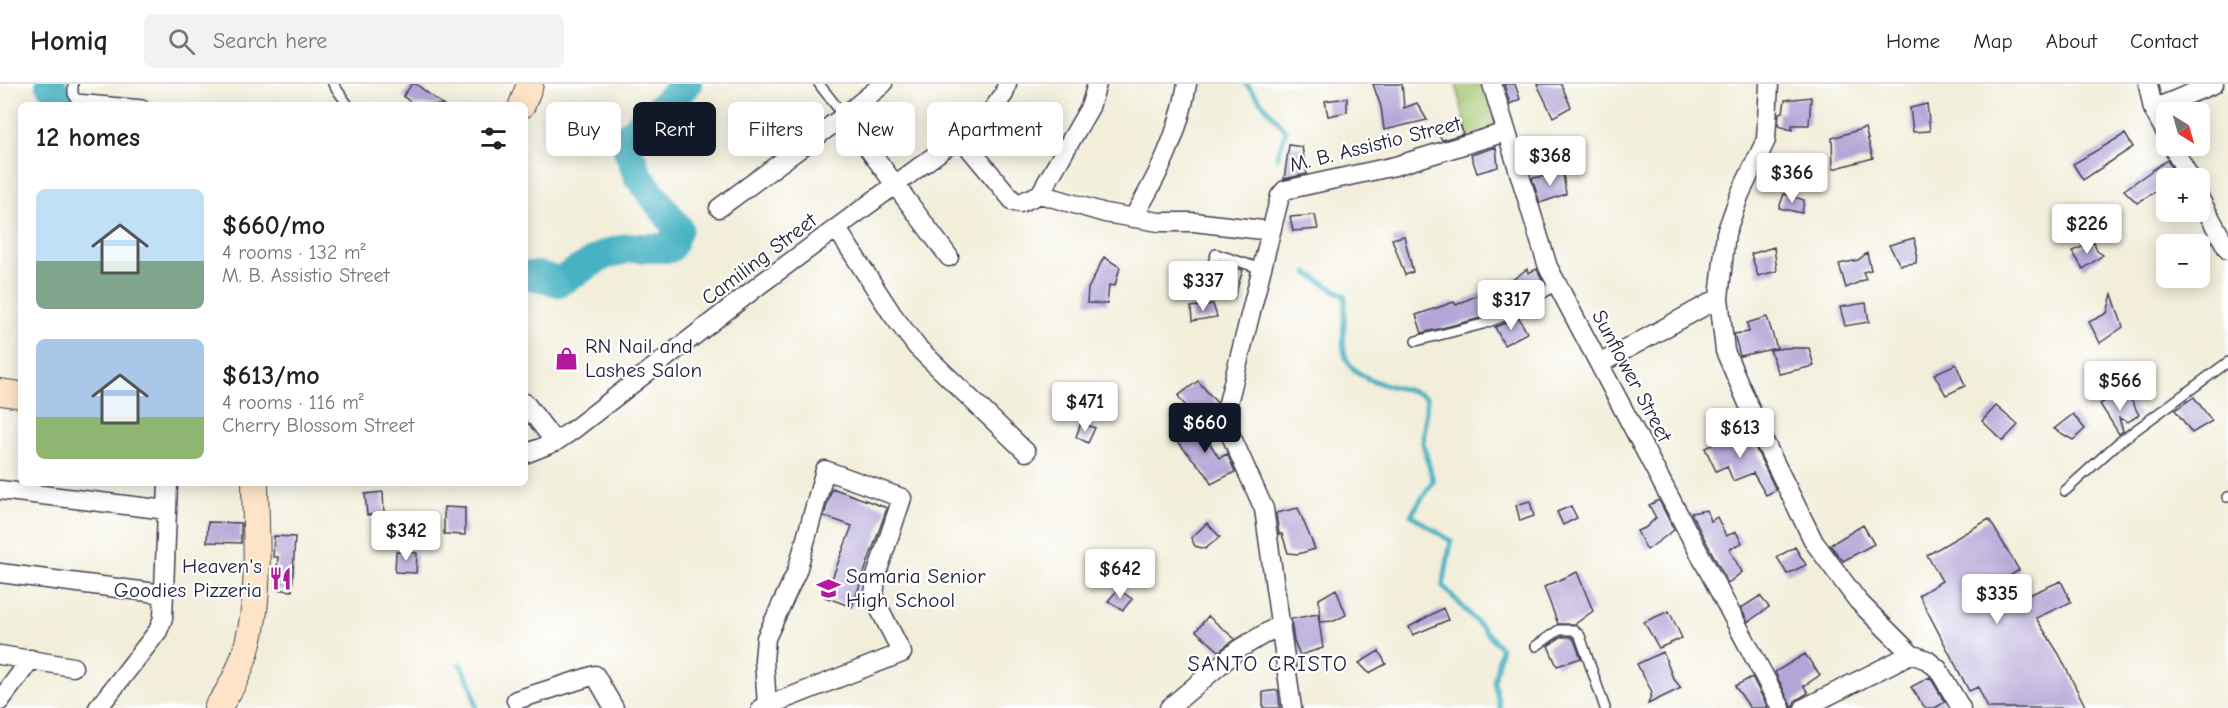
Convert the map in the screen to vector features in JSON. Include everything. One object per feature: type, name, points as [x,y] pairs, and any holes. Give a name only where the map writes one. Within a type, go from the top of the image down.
[{"type":"main road","points":[[523,102],[530,84]]},
{"type":"main road","points":[[0,392],[18,395]]},
{"type":"main road","points":[[217,708],[240,671],[253,631],[255,486]]},
{"type":"street","points":[[861,102],[883,84]]},
{"type":"street","name":"Camiling Street","points":[[998,102],[1007,84]]},
{"type":"street","points":[[976,156],[1014,202],[1020,203],[1040,194],[1090,107],[1097,84]]},
{"type":"street","points":[[1133,218],[1166,161],[1182,117],[1187,84]]},
{"type":"street","name":"Sunflower Street","points":[[1492,84],[1548,267],[1601,363],[1781,708]]},
{"type":"street","points":[[1769,84],[1766,140],[1728,226],[1719,298],[1722,334],[1728,362],[1803,524],[1858,601],[1911,654],[1927,660],[1938,669],[1961,708]]},
{"type":"street","points":[[2148,84],[2156,115]]},
{"type":"street","points":[[2153,109],[2214,84]]},
{"type":"street","points":[[719,208],[836,122]]},
{"type":"street","name":"M. B. Assistio Street","points":[[1292,708],[1264,509],[1228,429],[1226,411],[1280,196],[1285,190],[1395,166],[1506,132]]},
{"type":"street","points":[[874,156],[949,257]]},
{"type":"street","name":"Camiling Street","points":[[528,453],[555,442],[935,156]]},
{"type":"street","points":[[1040,194],[1074,205],[1133,218],[1271,231]]},
{"type":"street","points":[[2210,217],[2228,250]]},
{"type":"street","points":[[837,229],[892,314],[917,347],[1026,452]]},
{"type":"street","points":[[1601,363],[1719,298]]},
{"type":"street","points":[[528,407],[555,442]]},
{"type":"street","points":[[825,470],[902,498],[876,576],[874,598],[902,653],[764,707],[766,638],[797,571],[825,470]]},
{"type":"street","points":[[98,708],[158,631],[163,618],[168,486]]},
{"type":"street","points":[[0,490],[167,510]]},
{"type":"street","points":[[0,573],[164,594]]},
{"type":"street","points":[[1169,708],[1239,649],[1281,624]]},
{"type":"street","points":[[1803,708],[1911,654]]},
{"type":"street","points":[[0,655],[73,667]]},
{"type":"street","points":[[0,701],[31,659]]},
{"type":"street","points":[[516,700],[595,675],[614,708]]},
{"type":"lane","points":[[73,84],[73,94],[76,99],[110,102]]},
{"type":"lane","points":[[333,84],[346,102]]},
{"type":"lane","points":[[819,84],[836,106]]},
{"type":"lane","points":[[1205,286],[1215,254],[1262,269]]},
{"type":"lane","points":[[1416,341],[1483,324],[1515,312],[1557,284]]},
{"type":"lane","points":[[2065,491],[2127,436],[2228,362]]},
{"type":"lane","points":[[1536,646],[1559,630],[1574,630],[1580,636],[1605,708]]},
{"type":"green space","points":[[1456,84],[1486,84],[1497,131],[1468,138]]},
{"type":"building","points":[[412,84],[416,84],[439,102],[410,102],[403,96]]},
{"type":"building","points":[[1373,84],[1402,84],[1404,108],[1417,103],[1427,120],[1384,130],[1381,107]]},
{"type":"building","points":[[1504,84],[1515,84],[1520,99],[1510,104]]},
{"type":"building","points":[[1537,84],[1561,84],[1571,107],[1553,117]]},
{"type":"building","points":[[1811,97],[1809,125],[1792,125],[1792,130],[1778,126],[1779,113],[1783,112],[1785,100]]},
{"type":"building","points":[[1347,98],[1347,112],[1328,116],[1325,101]]},
{"type":"building","points":[[1927,104],[1930,131],[1913,132],[1910,108]]},
{"type":"building","points":[[1461,126],[1463,134],[1442,140],[1438,133],[1445,128]]},
{"type":"building","points":[[1865,128],[1873,158],[1833,169],[1832,138]]},
{"type":"building","points":[[2125,134],[2133,147],[2083,180],[2073,164]]},
{"type":"building","points":[[1289,145],[1302,147],[1307,174],[1284,179]]},
{"type":"building","points":[[1496,147],[1498,167],[1477,173],[1471,155]]},
{"type":"building","points":[[2167,160],[2171,168],[2156,168],[2156,191],[2137,203],[2124,190]]},
{"type":"building","points":[[1563,174],[1566,194],[1540,203],[1532,178]]},
{"type":"building","points":[[1784,194],[1804,200],[1802,213],[1779,208]]},
{"type":"building","points":[[1315,215],[1318,229],[1293,231],[1290,217]]},
{"type":"building","points":[[1404,236],[1413,272],[1405,275],[1392,239]]},
{"type":"building","points":[[1914,238],[1917,248],[1916,263],[1900,265],[1889,245]]},
{"type":"building","points":[[2094,242],[2097,251],[2103,255],[2083,269],[2072,251]]},
{"type":"building","points":[[1774,247],[1777,271],[1758,276],[1751,254]]},
{"type":"building","points":[[1867,253],[1871,270],[1863,272],[1866,279],[1846,288],[1839,264],[1858,260]]},
{"type":"building","points":[[1104,257],[1120,267],[1115,286],[1109,285],[1107,304],[1087,303],[1088,289]]},
{"type":"building","points":[[1220,263],[1243,270],[1234,298],[1210,291]]},
{"type":"building","points":[[1527,269],[1528,273],[1537,269],[1544,284],[1512,306],[1481,318],[1422,333],[1416,315],[1454,302],[1456,305],[1482,293],[1486,300]]},
{"type":"building","points":[[2112,294],[2123,327],[2100,343],[2089,322],[2107,313]]},
{"type":"building","points":[[1866,303],[1869,322],[1845,326],[1840,307]]},
{"type":"building","points":[[1213,304],[1217,317],[1192,321],[1191,307]]},
{"type":"building","points":[[1767,317],[1777,348],[1740,356],[1734,334],[1749,332],[1747,323]]},
{"type":"building","points":[[1519,318],[1527,333],[1504,345],[1495,327]]},
{"type":"building","points":[[1809,348],[1814,366],[1779,374],[1770,350]]},
{"type":"building","points":[[1956,364],[1965,386],[1946,395],[1934,374]]},
{"type":"building","points":[[1198,381],[1217,403],[1215,409],[1197,421],[1178,396]]},
{"type":"building","points":[[2113,396],[2115,403],[2130,398],[2139,415],[2128,422],[2119,418],[2123,431],[2119,434],[2100,404]]},
{"type":"building","points":[[2194,397],[2212,421],[2192,433],[2175,410]]},
{"type":"building","points":[[1996,406],[2018,425],[2003,441],[1982,421]]},
{"type":"building","points":[[2073,414],[2085,429],[2073,440],[2054,429]]},
{"type":"building","points":[[1081,423],[1095,428],[1088,443],[1076,437]]},
{"type":"building","points":[[1197,423],[1219,458],[1227,454],[1235,472],[1211,484],[1207,475],[1174,438]]},
{"type":"building","points":[[1746,429],[1776,490],[1766,495],[1753,473],[1733,481],[1727,466],[1716,471],[1705,448]]},
{"type":"building","points":[[832,488],[887,508],[852,607],[825,597],[852,526],[824,516]]},
{"type":"building","points":[[383,492],[384,514],[367,515],[365,494]]},
{"type":"building","points":[[1659,500],[1674,530],[1647,550],[1637,531],[1645,528],[1656,518],[1649,505]]},
{"type":"building","points":[[1530,501],[1534,516],[1520,521],[1516,505]]},
{"type":"building","points":[[1571,506],[1577,518],[1563,525],[1557,512]]},
{"type":"building","points":[[444,507],[465,508],[465,535],[444,534]]},
{"type":"building","points":[[1298,508],[1315,549],[1298,554],[1288,553],[1282,534],[1279,534],[1276,513]]},
{"type":"building","points":[[1707,510],[1711,521],[1717,517],[1726,536],[1736,532],[1742,543],[1729,549],[1742,572],[1728,583],[1691,513]]},
{"type":"building","points":[[1989,519],[2019,570],[2011,575],[2024,597],[2061,581],[2071,602],[2036,618],[2059,654],[2086,708],[1988,708],[1978,687],[1969,691],[1919,595],[1942,581],[1927,555]]},
{"type":"building","points":[[208,522],[241,523],[241,543],[207,542]]},
{"type":"building","points":[[1207,523],[1220,537],[1205,549],[1195,546],[1191,538]]},
{"type":"building","points":[[1863,525],[1874,544],[1843,561],[1830,545]]},
{"type":"building","points":[[274,536],[295,537],[292,591],[275,589],[278,557],[273,557]]},
{"type":"building","points":[[1795,547],[1806,565],[1787,574],[1777,557]]},
{"type":"building","points":[[396,552],[417,553],[416,573],[395,572]]},
{"type":"building","points":[[1577,572],[1593,611],[1575,624],[1558,624],[1544,587]]},
{"type":"building","points":[[1118,589],[1132,599],[1123,610],[1108,601]]},
{"type":"building","points":[[1336,589],[1346,615],[1334,621],[1320,622],[1319,599]]},
{"type":"building","points":[[1760,596],[1769,607],[1748,622],[1741,608]]},
{"type":"building","points":[[1443,608],[1448,620],[1413,635],[1409,627]]},
{"type":"building","points":[[1669,611],[1682,638],[1659,648],[1644,622]]},
{"type":"building","points":[[1318,614],[1323,648],[1300,655],[1294,641],[1291,619]]},
{"type":"building","points":[[1208,616],[1235,639],[1219,651],[1196,631]]},
{"type":"building","points":[[1561,637],[1571,637],[1574,640],[1581,658],[1557,666],[1548,646]]},
{"type":"building","points":[[1379,651],[1386,664],[1369,673],[1359,663]]},
{"type":"building","points":[[1663,652],[1673,678],[1681,688],[1648,704],[1652,692],[1637,664]]},
{"type":"building","points":[[1805,654],[1820,675],[1804,686],[1808,693],[1795,701],[1792,708],[1775,672]]},
{"type":"building","points":[[1752,677],[1768,708],[1750,708],[1735,686]]},
{"type":"building","points":[[1930,677],[1945,702],[1935,708],[1925,708],[1911,687]]},
{"type":"building","points":[[1278,690],[1280,708],[1263,708],[1263,692]]},
{"type":"waterway","points":[[50,84],[62,102]]},
{"type":"waterway","points":[[528,276],[538,276],[559,282],[604,255],[628,248],[670,248],[678,228],[638,176],[624,139],[687,84]]},
{"type":"waterway","points":[[1246,84],[1286,131],[1277,158]]},
{"type":"waterway","points":[[1307,273],[1345,296],[1344,351],[1354,370],[1383,384],[1427,398],[1423,443],[1433,481],[1411,515],[1451,541],[1443,586],[1501,648],[1494,682],[1500,708]]},
{"type":"waterway","points":[[460,664],[472,687],[476,708]]},
{"type":"place","name":"RN Nail and Lashes Salon","points":[[567,358]]},
{"type":"place","name":"Heaven's Goodies Pizzeria","points":[[280,578]]},
{"type":"place","name":"Samaria Senior High School","points":[[828,588]]},
{"type":"district","name":"SANTO CRISTO","points":[[1268,663]]}]
